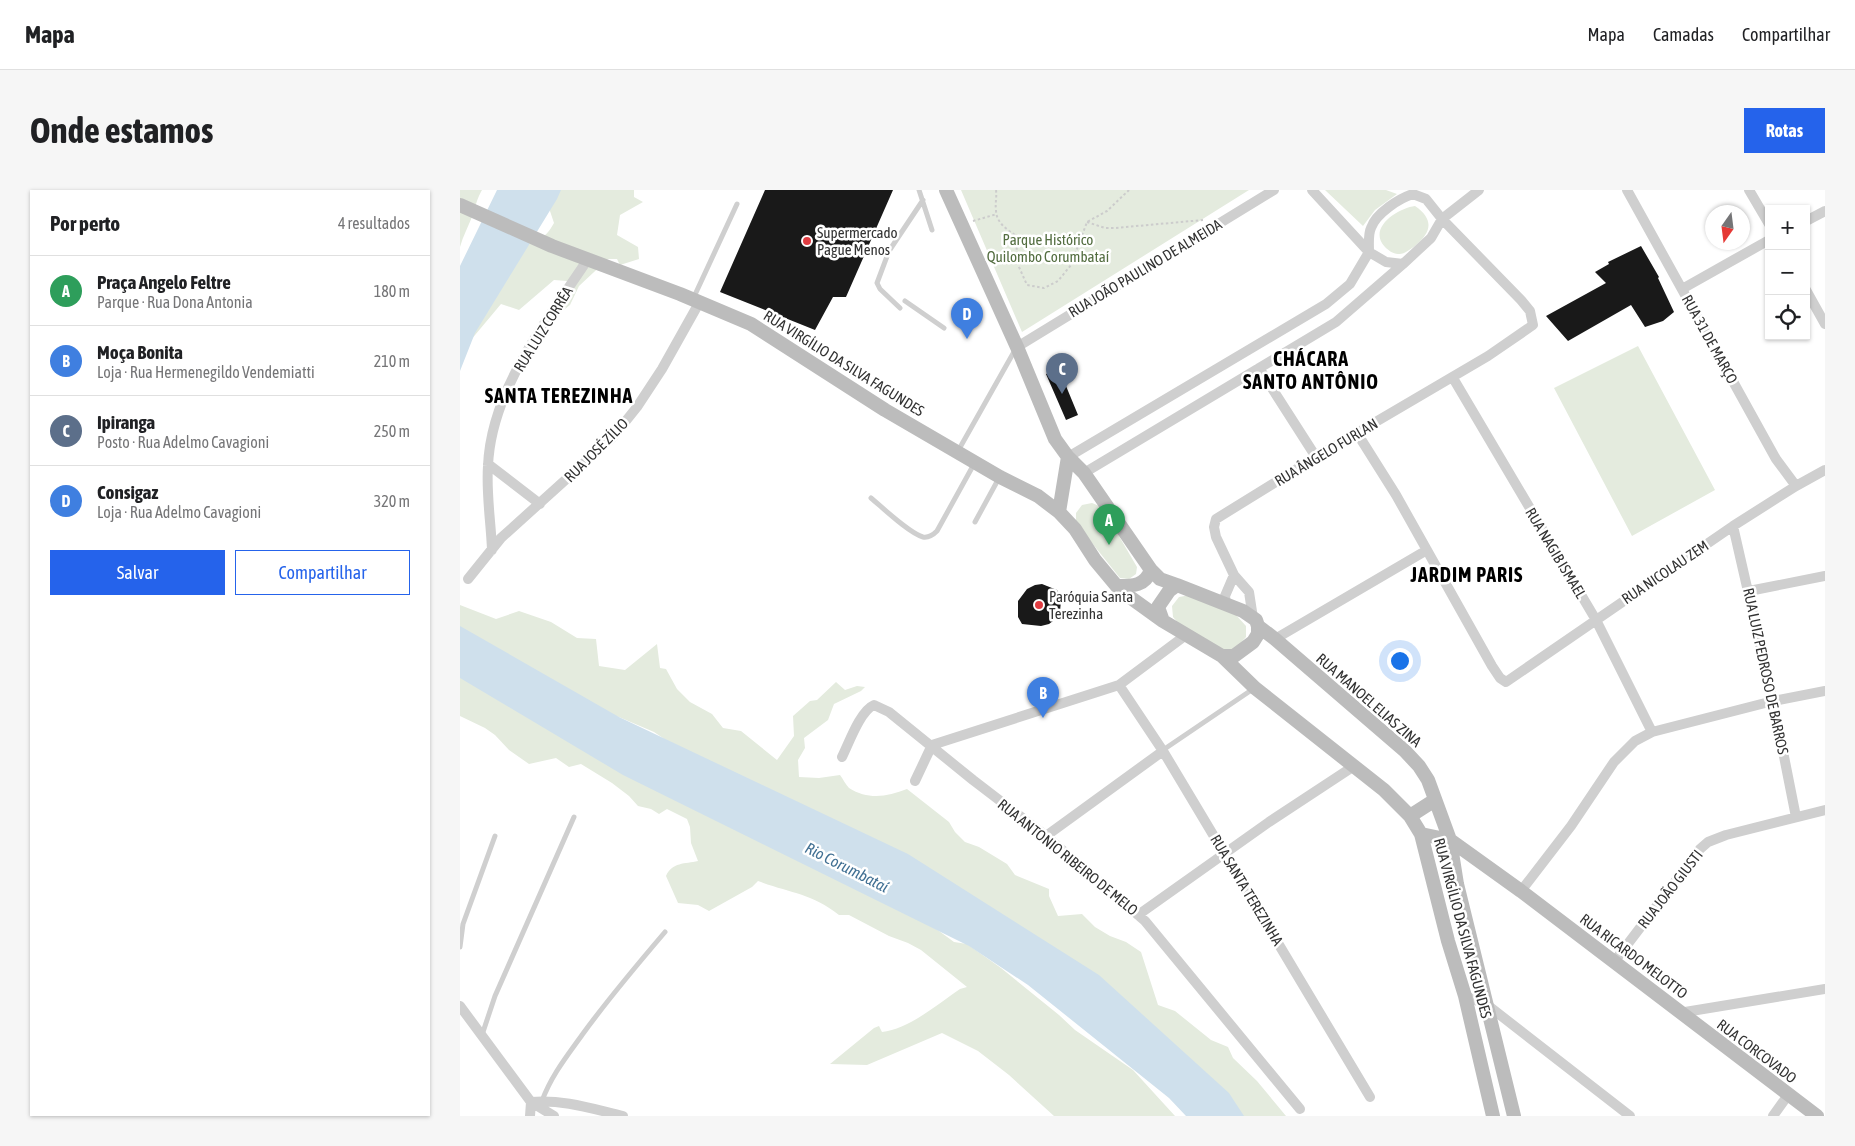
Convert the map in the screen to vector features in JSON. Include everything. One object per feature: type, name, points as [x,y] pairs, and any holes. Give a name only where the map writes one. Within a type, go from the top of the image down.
[{"type":"street","points":[[946,190],[1017,347],[1055,439],[1068,457],[1084,472],[1151,570],[1147,579],[1140,584],[1118,586]]},
{"type":"street","name":"RUA JOÃO PAULINO DE ALMEIDA","points":[[1017,347],[1274,190]]},
{"type":"street","points":[[1312,190],[1369,252],[1386,262],[1403,264]]},
{"type":"street","points":[[1084,472],[1336,322],[1431,238],[1442,219],[1479,190]]},
{"type":"street","name":"RUA 31 DE MARÇO","points":[[1627,190],[1776,459],[1796,486]]},
{"type":"street","points":[[1749,190],[1765,217]]},
{"type":"street","points":[[1068,457],[1326,304],[1350,284],[1369,252],[1371,228],[1376,220],[1402,197],[1413,191],[1426,199],[1442,219]]},
{"type":"street","name":"RUA VIRGÍLIO DA SILVA FAGUNDES","points":[[460,205],[552,246],[751,324],[885,410],[1038,496],[1059,512],[1075,529],[1091,554],[1118,586],[1162,621],[1222,656],[1255,688],[1384,790],[1410,816],[1421,834],[1448,941],[1465,996],[1493,1116]]},
{"type":"street","points":[[1810,219],[1825,211]]},
{"type":"street","name":"RUA ÂNGELO FURLAN","points":[[1234,575],[1216,537],[1214,527],[1216,519],[1316,457],[1453,378],[1533,325],[1530,311],[1442,219]]},
{"type":"street","points":[[1682,289],[1765,242]]},
{"type":"street","name":"RUA LUIZ CORRÊA","points":[[492,550],[488,464],[497,415],[516,371],[539,332],[588,259]]},
{"type":"street","points":[[1809,295],[1825,324]]},
{"type":"street","name":"RUA JOSÉ ZÍLIO","points":[[468,579],[501,538],[613,437],[637,407],[662,369],[696,301]]},
{"type":"street","points":[[1259,368],[1316,457]]},
{"type":"street","name":"RUA NAGIB ISMAEL","points":[[1453,378],[1596,620],[1652,732]]},
{"type":"street","points":[[1275,639],[1427,550],[1357,433]]},
{"type":"street","points":[[1059,512],[1068,457]]},
{"type":"street","points":[[488,464],[540,504]]},
{"type":"street","name":"RUA NICOLAU ZEM","points":[[1427,550],[1492,666],[1503,680],[1509,681],[1733,526],[1825,470]]},
{"type":"street","name":"RUA LUIZ PEDROSO DE BARROS","points":[[1733,526],[1773,701],[1796,817]]},
{"type":"street","name":"RUA MANOEL ELIAS ZINA","points":[[1151,570],[1160,579],[1243,611],[1405,751],[1420,766],[1428,780],[1450,840]]},
{"type":"street","points":[[1222,656],[1234,656],[1253,642],[1258,634],[1249,592],[1234,575],[1225,596],[1226,604]]},
{"type":"street","points":[[1749,591],[1825,576]]},
{"type":"street","points":[[1162,621],[1158,607],[1169,591],[1177,585]]},
{"type":"street","points":[[915,782],[932,745],[1120,686],[1186,635]]},
{"type":"street","name":"RUA SANTA TEREZINHA","points":[[1120,686],[1163,751],[1370,1097]]},
{"type":"street","points":[[1520,891],[1571,826],[1614,762],[1635,741],[1652,732],[1773,701],[1825,691]]},
{"type":"street","name":"RUA ANTONIO RIBEIRO DE MELO","points":[[842,757],[860,721],[868,708],[874,705],[889,712],[932,745],[973,780],[1046,836],[1138,915],[1232,1024],[1300,1109]]},
{"type":"street","points":[[1046,836],[1163,751]]},
{"type":"street","points":[[1138,915],[1225,853],[1354,766]]},
{"type":"street","points":[[1410,816],[1435,800]]},
{"type":"street","name":"RUA JOÃO GIUSTI","points":[[1614,962],[1700,849],[1708,842],[1726,835],[1825,810]]},
{"type":"street","points":[[1421,834],[1450,840]]},
{"type":"street","name":"RUA VIRGÍLIO DA SILVA FAGUNDES","points":[[1450,840],[1457,884],[1514,1116]]},
{"type":"street","name":"RUA RICARDO MELOTTO","points":[[1450,840],[1679,1012],[1825,989]]},
{"type":"street","points":[[1465,996],[1486,1004],[1629,1116]]},
{"type":"street","points":[[460,1006],[531,1102],[554,1116]]},
{"type":"street","name":"RUA CORCOVADO","points":[[1679,1012],[1817,1116]]},
{"type":"street","points":[[1774,1116],[1788,1095]]},
{"type":"street","points":[[531,1102],[542,1101],[572,1104],[623,1116]]},
{"type":"street","points":[[530,1116],[531,1102]]},
{"type":"lane","points":[[919,190],[932,230]]},
{"type":"lane","points":[[900,308],[880,289],[877,283],[889,251],[923,200]]},
{"type":"lane","points":[[696,301],[737,204]]},
{"type":"lane","points":[[905,302],[944,328]]},
{"type":"lane","points":[[957,452],[1017,347]]},
{"type":"lane","points":[[871,498],[921,536],[932,536],[937,531],[975,462]]},
{"type":"lane","points":[[975,522],[1000,476]]},
{"type":"lane","points":[[1163,751],[1255,688]]},
{"type":"lane","points":[[482,1035],[495,996],[574,816]]},
{"type":"lane","points":[[460,947],[463,924],[495,836]]},
{"type":"lane","points":[[542,1101],[548,1084],[573,1047],[607,1000],[664,932]]},
{"type":"path","points":[[996,190],[996,211],[1003,228],[1015,235],[1019,268],[1027,285],[1044,288],[1058,281],[1071,265],[1087,222],[1107,211],[1129,190]]},
{"type":"path","points":[[962,225],[997,214]]},
{"type":"path","points":[[1087,222],[1105,228],[1115,228],[1229,217]]},
{"type":"green space","points":[[460,190],[482,190],[460,247]]},
{"type":"green space","points":[[554,190],[634,190],[634,197],[643,202],[620,215],[617,235],[638,247],[639,259],[620,265],[617,259],[608,259],[579,286],[570,305],[557,315],[567,281],[554,280],[519,310],[501,304],[460,353],[521,247],[540,239],[554,223],[549,208]]},
{"type":"green space","name":"Parque Histórico Quilombo Corumbataí","points":[[961,190],[1249,190],[1022,332]]},
{"type":"green space","points":[[1325,190],[1386,190],[1397,194],[1375,210],[1363,226]]},
{"type":"green space","points":[[1415,206],[1428,221],[1429,226],[1425,236],[1407,252],[1400,254],[1392,253],[1380,240],[1382,226],[1393,215]]},
{"type":"green space","points":[[1638,346],[1715,490],[1632,536],[1554,388]]},
{"type":"green space","points":[[1092,503],[1102,507],[1137,567],[1136,574],[1129,579],[1120,578],[1076,523],[1076,513],[1082,505]]},
{"type":"green space","points":[[1190,595],[1236,615],[1246,626],[1246,637],[1237,647],[1227,652],[1180,625],[1173,617],[1172,606],[1179,597]]},
{"type":"green space","points":[[460,605],[496,619],[519,611],[551,622],[577,638],[596,639],[599,666],[625,670],[657,644],[660,668],[666,669],[677,689],[690,702],[712,714],[723,728],[741,731],[777,760],[794,736],[793,716],[810,701],[817,700],[836,682],[845,690],[857,686],[865,687],[861,691],[834,704],[828,720],[804,738],[805,748],[798,760],[799,777],[819,778],[840,775],[849,788],[870,796],[892,794],[907,789],[949,822],[955,832],[965,842],[979,847],[1007,864],[1015,875],[1049,889],[1049,896],[1058,916],[1082,914],[1095,927],[1110,936],[1126,942],[1141,952],[1158,1005],[1175,1011],[1211,1040],[1228,1047],[1233,1058],[1257,1081],[1286,1116],[1225,1116],[654,732],[619,717],[602,713],[460,630]]},
{"type":"green space","points":[[460,662],[939,931],[954,942],[967,944],[1001,968],[1075,1030],[1133,1070],[1175,1116],[1054,1116],[1009,1075],[978,1051],[942,1033],[867,1065],[830,1064],[874,1028],[879,1026],[882,1032],[902,1026],[923,1015],[960,989],[967,987],[921,950],[908,943],[889,936],[849,915],[839,915],[810,898],[758,881],[752,887],[709,911],[698,905],[678,903],[666,876],[675,866],[698,861],[691,843],[690,827],[687,819],[667,809],[659,814],[651,809],[638,806],[629,796],[612,783],[581,764],[569,767],[556,758],[529,764],[509,750],[495,735],[485,728],[460,716]]},
{"type":"water","points":[[497,190],[561,190],[475,333],[460,371],[460,266]]},
{"type":"water","name":"Rio Corumbataí","points":[[460,626],[619,717],[908,854],[1099,975],[1229,1093],[1244,1116],[1186,1116],[1169,1098],[1028,985],[969,946],[623,775],[460,678]]},
{"type":"building","name":"Supermercado Pague Menos","points":[[765,190],[893,190],[846,297],[833,297],[815,330],[720,292]]},
{"type":"building","points":[[1641,246],[1659,277],[1674,312],[1663,321],[1645,327],[1631,305],[1568,341],[1546,316],[1606,283],[1595,272],[1609,264],[1608,262]]},
{"type":"building","points":[[1059,369],[1078,415],[1066,420],[1046,374]]},
{"type":"building","name":"Paróquia Santa Terezinha","points":[[1042,584],[1057,590],[1060,596],[1060,611],[1057,618],[1049,624],[1041,626],[1022,624],[1018,617],[1018,601],[1027,589]]},
{"type":"place","name":"Supermercado Pague Menos","points":[[807,241]]},
{"type":"place","name":"Consigaz","points":[[967,339]]},
{"type":"place","name":"Ipiranga","points":[[1062,394]]},
{"type":"place","name":"Praça Angelo Feltre","points":[[1109,545]]},
{"type":"place","name":"Paróquia Santa Terezinha","points":[[1039,605]]},
{"type":"place","name":"Moça Bonita","points":[[1043,718]]},
{"type":"district","name":"CHÁCARA SANTO ANTÔNIO","points":[[1311,370]]},
{"type":"district","name":"SANTA TEREZINHA","points":[[559,395]]},
{"type":"district","name":"JARDIM PARIS","points":[[1467,574]]}]
